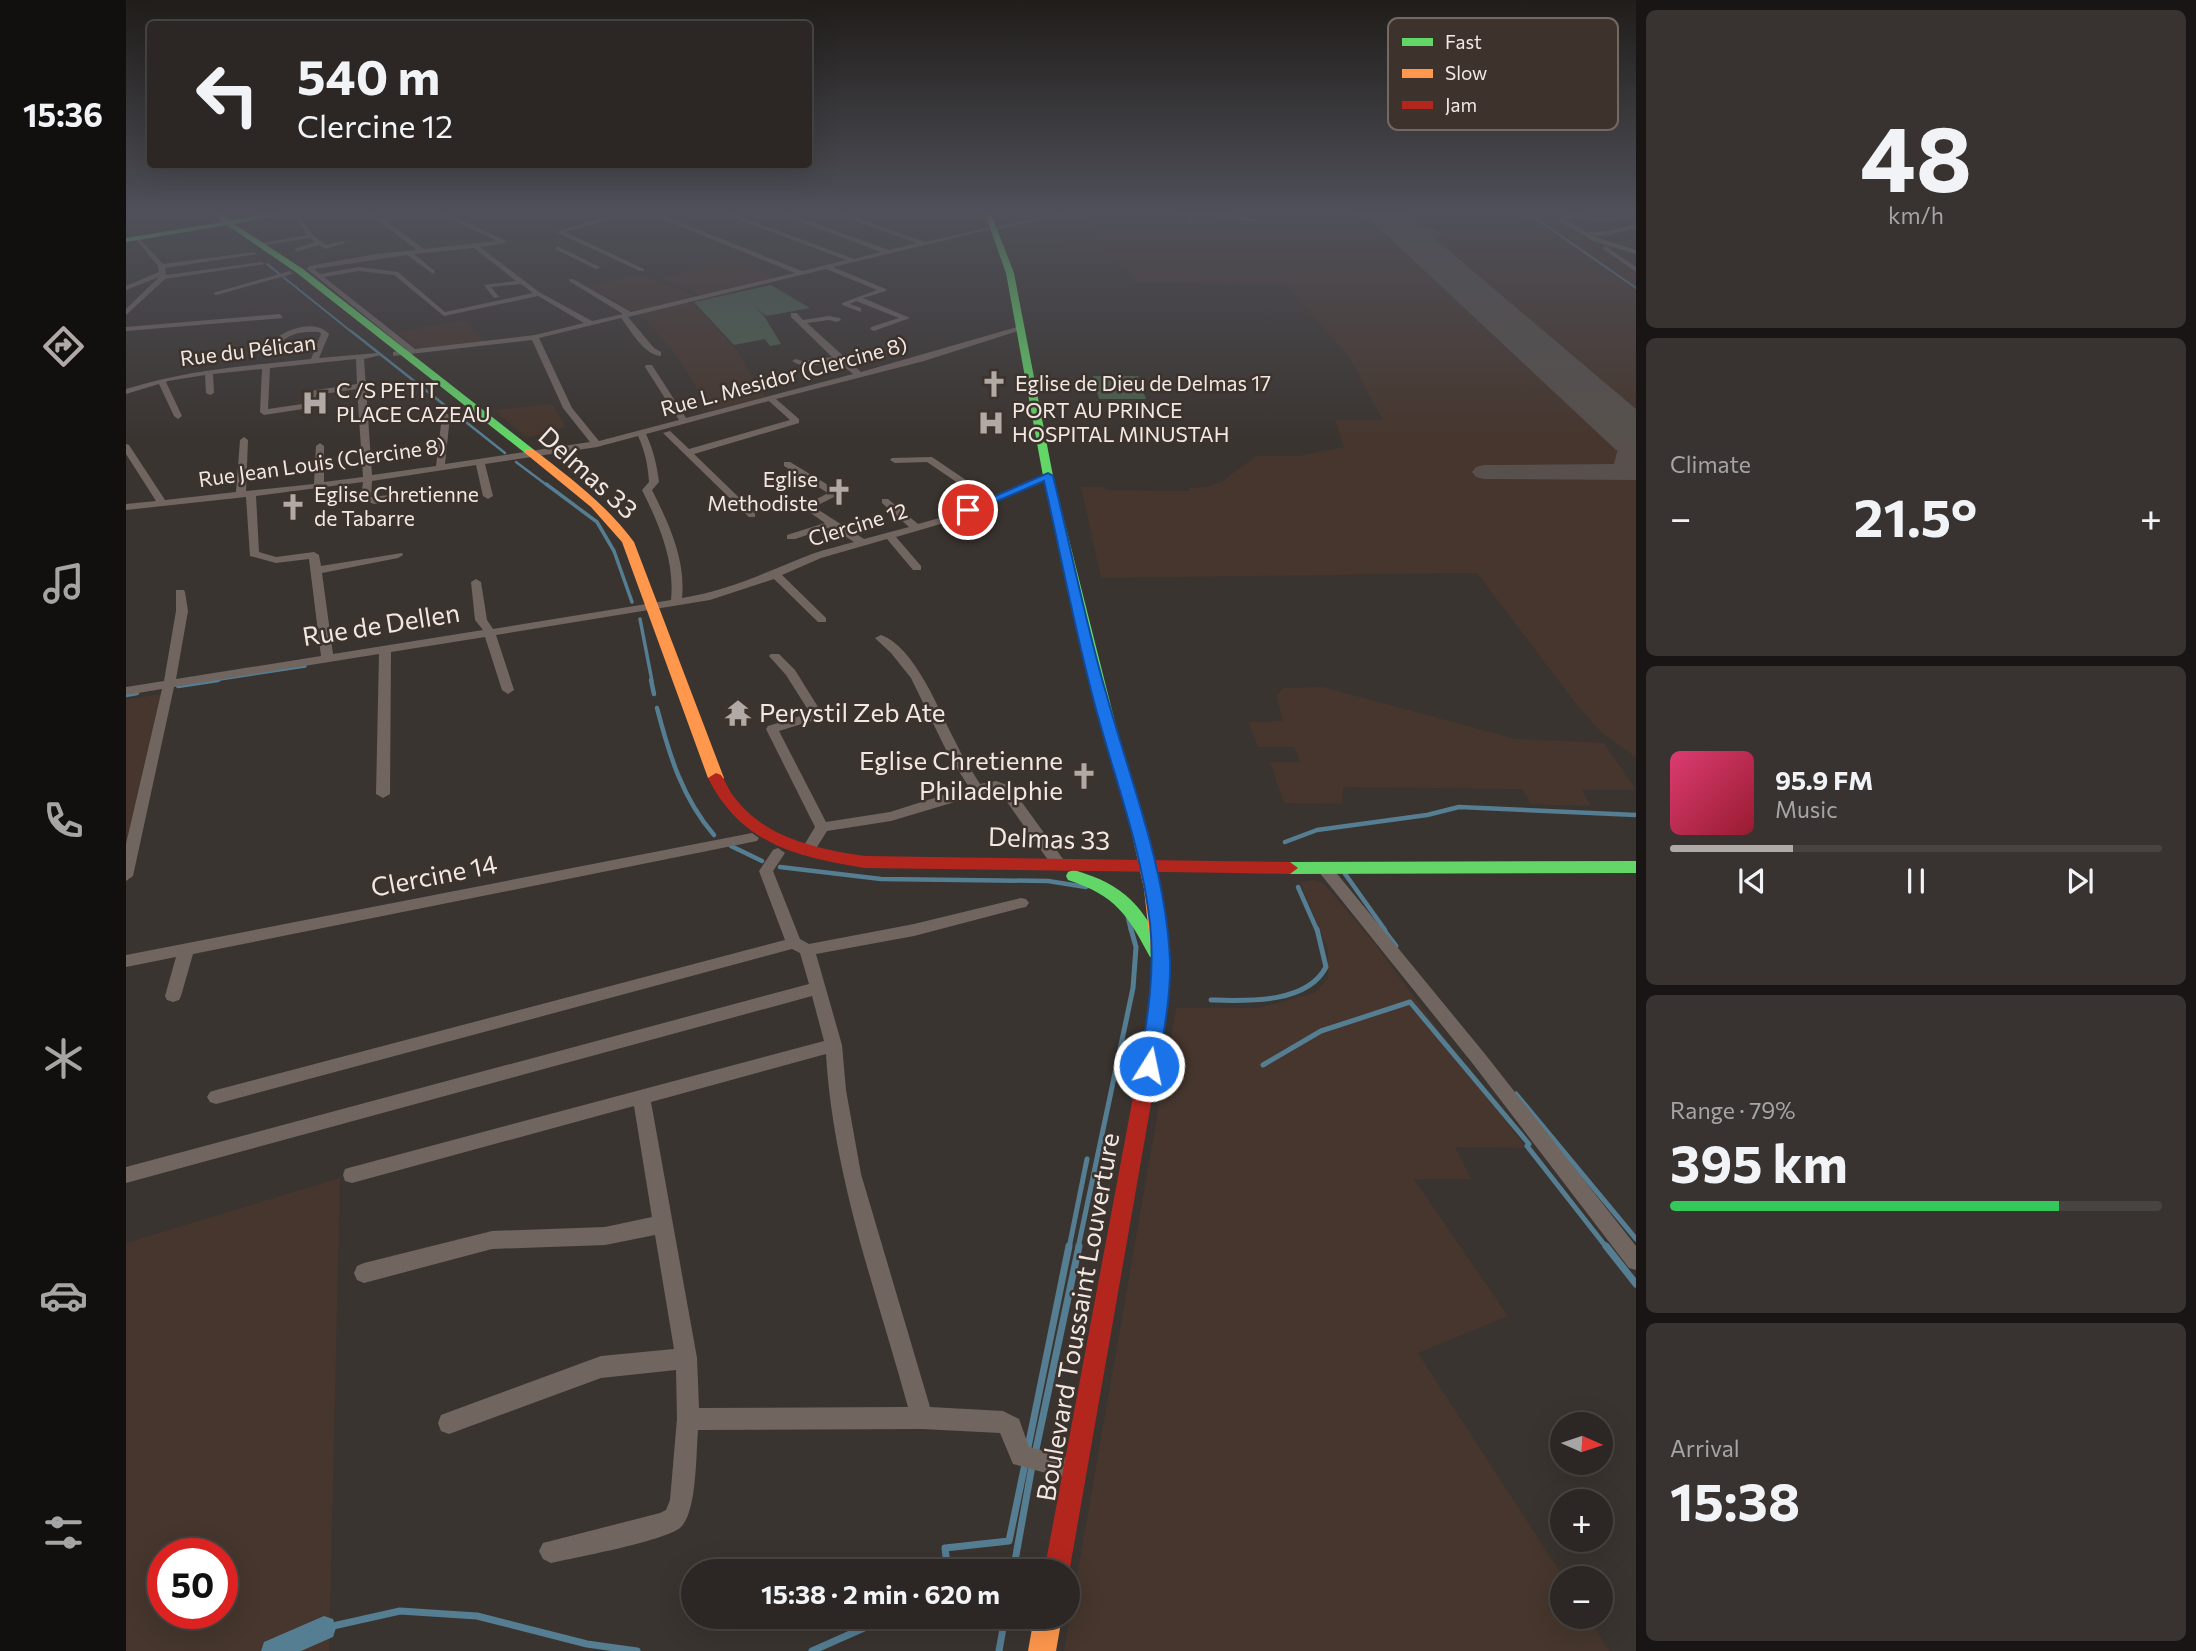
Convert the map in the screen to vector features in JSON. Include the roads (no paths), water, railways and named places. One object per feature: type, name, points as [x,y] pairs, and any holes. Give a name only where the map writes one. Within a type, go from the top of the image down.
[{"type":"main road","name":"Delmas 33","points":[[312,288],[405,353]]},
{"type":"main road","name":"Delmas 33","points":[[313,288],[405,353],[527,455],[614,522],[628,542],[694,760],[708,793],[728,819],[752,838],[778,853],[829,869],[864,872],[1074,876],[1119,875],[1153,868]]},
{"type":"main road","name":"Boulevard Toussaint Louverture","points":[[1013,288],[1048,476],[1098,690],[1153,868],[1161,963],[1158,1012],[1059,1559]]},
{"type":"main road","name":"Delmas 33","points":[[649,607],[720,790],[740,815],[764,833],[807,852],[865,862],[1058,863],[1153,868]]},
{"type":"main road","points":[[1153,868],[1636,867]]},
{"type":"main road","points":[[1074,876],[1110,886],[1123,896],[1135,910],[1161,963]]},
{"type":"main road","points":[[1042,1651],[1046,1629]]},
{"type":"street","points":[[126,313],[148,288]]},
{"type":"street","points":[[216,293],[234,288]]},
{"type":"street","points":[[332,288],[405,353],[535,337],[745,288]]},
{"type":"street","points":[[413,288],[442,313],[539,294]]},
{"type":"street","points":[[488,288],[496,297]]},
{"type":"street","points":[[530,288],[591,324]]},
{"type":"street","points":[[585,288],[627,316],[650,350],[658,354]]},
{"type":"street","points":[[858,310],[844,304],[884,290],[879,288]]},
{"type":"street","points":[[856,298],[906,318],[874,329]]},
{"type":"street","points":[[507,300],[519,310]]},
{"type":"street","points":[[794,315],[859,375]]},
{"type":"street","points":[[126,329],[280,316]]},
{"type":"street","points":[[802,322],[829,318],[837,320]]},
{"type":"street","name":"Rue L. Mesidor (Clercine 8)","points":[[527,455],[597,444],[641,433],[1020,329]]},
{"type":"street","points":[[274,344],[286,334],[321,330],[325,334],[315,360]]},
{"type":"street","points":[[535,337],[556,387],[582,430],[597,444]]},
{"type":"street","name":"Rue du Pélican","points":[[127,390],[209,372],[377,355]]},
{"type":"street","points":[[360,356],[360,386],[364,399],[369,478],[366,499],[417,495]]},
{"type":"street","points":[[796,362],[801,364],[839,358]]},
{"type":"street","points":[[266,365],[264,412],[313,405],[312,393],[360,386]]},
{"type":"street","points":[[649,367],[683,420]]},
{"type":"street","points":[[209,372],[210,393]]},
{"type":"street","points":[[161,381],[178,416]]},
{"type":"street","points":[[667,433],[682,450],[690,452],[796,421],[771,399]]},
{"type":"street","points":[[440,467],[446,416]]},
{"type":"street","points":[[641,433],[650,450],[654,476],[654,482],[647,490],[673,558],[677,601]]},
{"type":"street","points":[[244,440],[246,495],[254,555],[276,560],[313,554],[318,570],[327,657]]},
{"type":"street","points":[[318,486],[320,446]]},
{"type":"street","points":[[126,447],[131,464],[162,503]]},
{"type":"street","points":[[690,452],[752,515]]},
{"type":"street","name":"Rue Jean Louis (Clercine 8)","points":[[126,508],[318,486],[527,455]]},
{"type":"street","points":[[895,460],[929,459],[990,501]]},
{"type":"street","points":[[480,461],[488,496]]},
{"type":"street","points":[[787,464],[835,493],[807,507],[861,542]]},
{"type":"street","name":"Clercine 12","points":[[677,601],[710,597],[775,575],[817,556],[947,519],[1048,476]]},
{"type":"street","points":[[885,501],[916,528]]},
{"type":"street","points":[[791,537],[834,523]]},
{"type":"street","points":[[889,535],[917,568]]},
{"type":"street","points":[[318,570],[398,555]]},
{"type":"street","points":[[775,575],[821,620]]},
{"type":"street","points":[[476,582],[481,620],[489,631],[508,690]]},
{"type":"street","points":[[126,876],[169,684],[182,611],[180,592]]},
{"type":"street","name":"Rue de Dellen","points":[[126,691],[677,601]]},
{"type":"street","points":[[881,638],[901,653],[912,669],[941,722],[955,755],[977,789]]},
{"type":"street","points":[[383,794],[385,648]]},
{"type":"street","points":[[775,656],[791,673],[817,715],[772,729],[822,827]]},
{"type":"street","points":[[807,852],[822,827],[891,816],[996,785],[1005,789],[1058,863]]},
{"type":"street","name":"Clercine 14","points":[[126,961],[752,838]]},
{"type":"street","points":[[778,853],[766,871],[818,988],[834,1045],[837,1090],[852,1174],[922,1418]]},
{"type":"street","points":[[1324,868],[1479,1059],[1636,1261]]},
{"type":"street","points":[[216,1097],[800,947],[914,930],[1021,903]]},
{"type":"street","points":[[173,996],[186,949]]},
{"type":"street","points":[[126,1175],[818,988]]},
{"type":"street","points":[[352,1175],[834,1045]]},
{"type":"street","points":[[551,1551],[665,1524],[674,1518],[681,1500],[688,1419],[686,1359],[641,1096]]},
{"type":"street","points":[[363,1273],[492,1240],[612,1235],[663,1224]]},
{"type":"street","points":[[449,1423],[601,1367],[686,1359]]},
{"type":"street","points":[[688,1419],[922,1418],[1003,1422],[1010,1427],[1021,1456],[1075,1470]]},
{"type":"waterway","points":[[297,288],[353,333]]},
{"type":"waterway","points":[[351,331],[505,453]]},
{"type":"waterway","points":[[516,462],[548,486]]},
{"type":"waterway","points":[[546,484],[597,522],[614,551],[632,602]]},
{"type":"waterway","points":[[640,619],[652,681]]},
{"type":"waterway","points":[[207,681],[305,666]]},
{"type":"waterway","points":[[178,686],[218,680]]},
{"type":"waterway","points":[[651,680],[654,694]]},
{"type":"waterway","points":[[126,695],[137,693]]},
{"type":"waterway","points":[[657,708],[685,791],[714,835]]},
{"type":"waterway","points":[[1285,842],[1317,830],[1427,815],[1459,807],[1636,815]]},
{"type":"waterway","points":[[731,846],[762,861]]},
{"type":"waterway","points":[[780,867],[881,879],[1048,881],[1086,887]]},
{"type":"waterway","points":[[1343,871],[1385,930]]},
{"type":"waterway","points":[[1298,887],[1317,930]]},
{"type":"waterway","points":[[1128,918],[1131,930]]},
{"type":"waterway","points":[[1078,1248],[1133,988],[1136,947],[1131,929]]},
{"type":"waterway","points":[[1211,1000],[1275,998],[1305,988],[1317,979],[1326,967],[1317,929]]},
{"type":"waterway","points":[[1386,933],[1396,946]]},
{"type":"waterway","points":[[1263,1065],[1321,1031],[1410,1002],[1529,1144]]},
{"type":"waterway","points":[[1516,1094],[1636,1239]]},
{"type":"waterway","points":[[1527,1146],[1607,1248]]},
{"type":"waterway","points":[[1069,1248],[1087,1159]]},
{"type":"waterway","points":[[1027,1452],[1069,1246]]},
{"type":"waterway","points":[[1035,1454],[1079,1246]]},
{"type":"waterway","points":[[1606,1246],[1636,1284]]},
{"type":"waterway","points":[[946,1559],[945,1548],[1009,1541],[1025,1464]]},
{"type":"waterway","points":[[1015,1559],[1032,1466]]},
{"type":"waterway","points":[[324,1628],[400,1611],[477,1616],[587,1644],[637,1651]]},
{"type":"waterway","points":[[273,1651],[324,1628]]},
{"type":"waterway","points":[[812,1651],[862,1629]]},
{"type":"waterway","points":[[999,1651],[1003,1629]]},
{"type":"place","name":"Eglise de Dieu de Delmas 17","points":[[994,384]]},
{"type":"place","name":"C /S PETIT PLACE CAZEAU","points":[[315,403]]},
{"type":"place","name":"PORT AU PRINCE HOSPITAL MINUSTAH","points":[[991,423]]},
{"type":"place","name":"Eglise Methodiste","points":[[839,492]]},
{"type":"place","name":"Eglise Chretienne de Tabarre","points":[[293,507]]},
{"type":"place","name":"Perystil Zeb Ate","points":[[738,713]]},
{"type":"place","name":"Eglise Chretienne Philadelphie","points":[[1084,776]]}]
